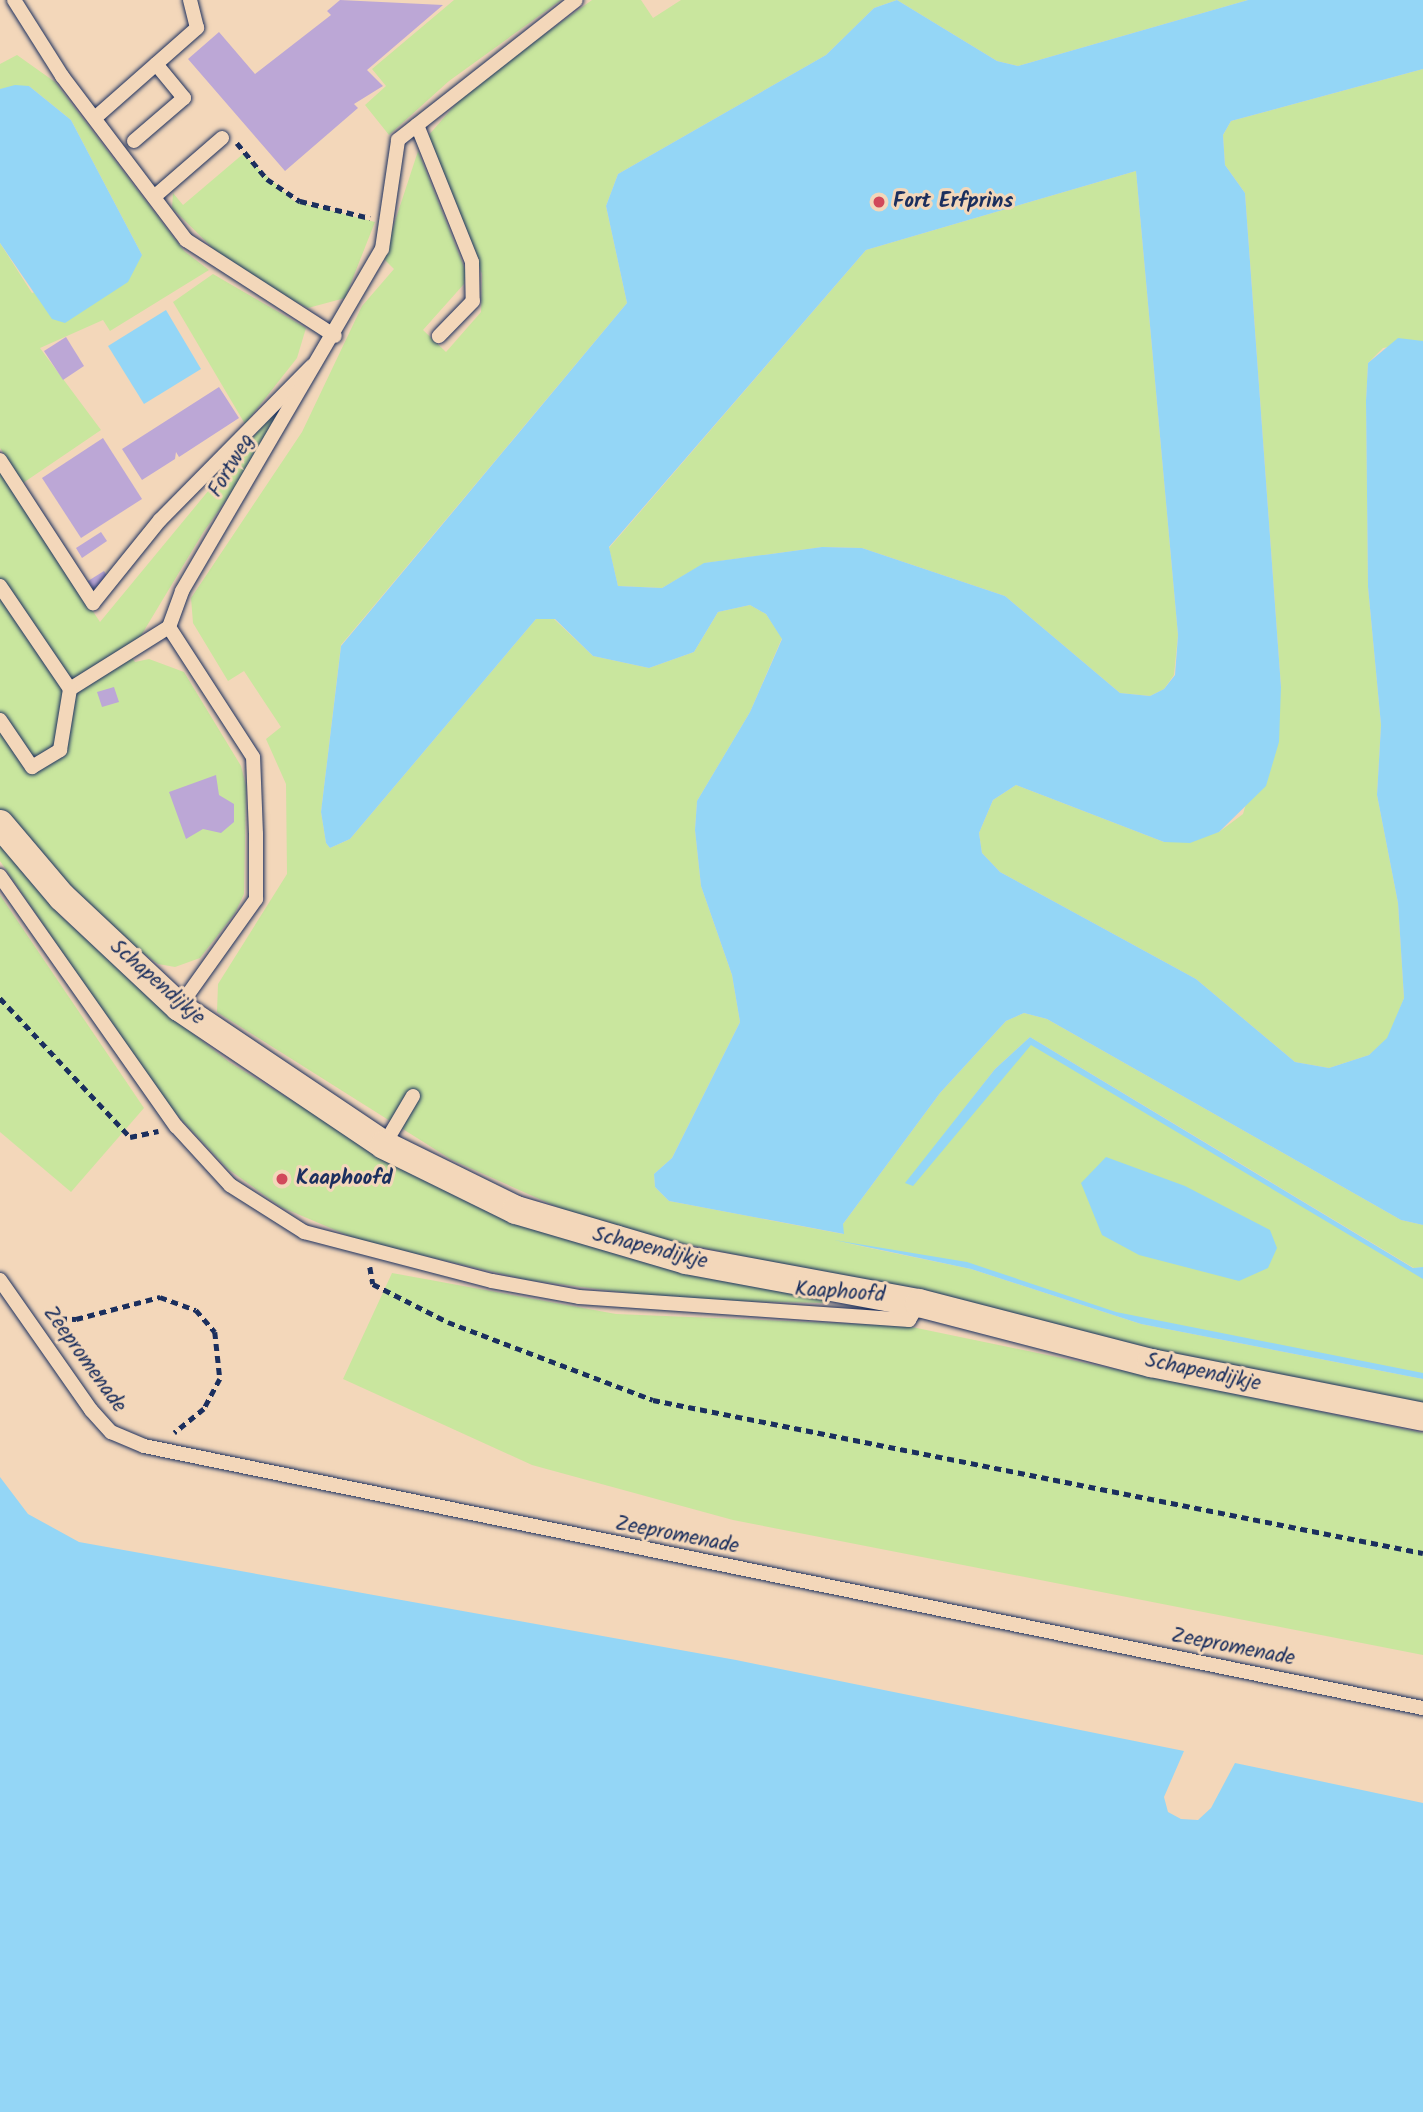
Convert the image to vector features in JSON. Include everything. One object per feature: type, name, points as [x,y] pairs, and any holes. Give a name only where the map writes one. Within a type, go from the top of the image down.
[{"type":"street","name":"Schapendijkje","points":[[0,824],[62,897],[179,1007],[384,1146],[471,1190],[574,1230],[686,1260],[919,1303],[1151,1363],[1423,1417]]},
{"type":"lane","points":[[15,0],[186,240],[212,261],[335,336]]},
{"type":"lane","points":[[96,117],[197,28],[190,0]]},
{"type":"lane","name":"Fortweg","points":[[169,627],[182,591],[335,336],[382,248],[398,140],[576,0]]},
{"type":"lane","points":[[134,141],[184,98],[156,64]]},
{"type":"lane","points":[[417,125],[472,262],[473,301],[439,336]]},
{"type":"lane","points":[[154,197],[222,138]]},
{"type":"lane","points":[[0,460],[93,603],[160,520],[321,359]]},
{"type":"lane","points":[[0,586],[70,689],[60,750],[32,767],[0,720]]},
{"type":"lane","points":[[70,689],[169,627],[253,757],[257,834],[256,899],[179,1007]]},
{"type":"lane","name":"Kaaphoofd","points":[[0,876],[176,1126],[230,1185],[304,1232],[367,1252],[492,1281],[648,1303],[909,1320],[919,1303]]},
{"type":"lane","points":[[384,1146],[413,1096]]},
{"type":"lane","name":"Zeepromenade","points":[[0,1280],[91,1410],[111,1432],[144,1446],[1423,1708]]},
{"type":"path","points":[[222,138],[230,136],[267,179],[300,201],[387,220]]},
{"type":"path","points":[[0,998],[130,1137],[176,1126]]},
{"type":"path","points":[[367,1252],[373,1284],[448,1322],[653,1400],[1423,1553]]},
{"type":"path","points":[[20,1309],[76,1319],[160,1297],[196,1310],[215,1332],[220,1379],[187,1426],[144,1446]]},
{"type":"green space","points":[[454,0],[561,0],[449,81],[389,135],[365,105],[386,86],[372,69]]},
{"type":"green space","points":[[592,0],[641,0],[653,18],[681,0],[897,0],[874,8],[826,55],[618,174],[606,206],[627,303],[341,645],[321,812],[326,843],[330,848],[350,839],[536,619],[554,619],[593,656],[649,668],[694,652],[718,612],[750,605],[766,614],[782,638],[750,712],[697,801],[695,830],[701,886],[732,975],[740,1022],[672,1158],[654,1174],[655,1187],[669,1201],[843,1234],[843,1224],[940,1093],[1006,1021],[1024,1013],[1047,1019],[1401,1220],[1423,1225],[1423,1267],[1414,1268],[1030,1037],[995,1069],[906,1183],[924,1171],[1028,1040],[1423,1274],[1423,1374],[1123,1315],[976,1268],[836,1241],[971,1269],[1141,1324],[1423,1379],[1423,1406],[1086,1339],[956,1301],[600,1226],[452,1160],[217,1012],[218,984],[287,874],[286,784],[266,739],[281,727],[244,671],[228,681],[193,623],[191,598],[302,432],[362,306],[394,269],[383,258],[418,151],[466,272],[464,284],[423,330],[446,352],[481,312],[482,274],[427,137],[470,88]]},
{"type":"green space","points":[[897,0],[1248,0],[1018,66],[997,61]]},
{"type":"green space","points":[[17,55],[55,82],[184,251],[209,270],[110,331],[103,320],[40,348],[101,430],[23,483],[0,448],[0,243],[32,293],[142,255],[71,120],[29,86],[0,89],[0,64]]},
{"type":"green space","points":[[1423,69],[1423,341],[1383,348],[1368,363],[1366,401],[1368,587],[1381,725],[1377,795],[1398,903],[1404,998],[1388,1038],[1369,1055],[1329,1068],[1295,1062],[1196,979],[1000,872],[982,853],[979,833],[993,800],[1016,785],[1164,842],[1219,832],[1243,814],[1281,687],[1245,193],[1225,165],[1223,135],[1231,121]]},
{"type":"green space","points":[[243,154],[294,201],[375,222],[345,298],[308,308],[238,273],[172,208],[173,193],[183,205]]},
{"type":"green space","points":[[1136,171],[1178,635],[1174,675],[1164,689],[1150,696],[1120,693],[1005,596],[862,548],[822,547],[705,563],[662,588],[618,586],[609,548],[866,250]]},
{"type":"green space","points":[[213,274],[306,328],[297,358],[245,424],[173,302]]},
{"type":"green space","points":[[299,381],[300,397],[204,531],[139,639],[125,649],[135,662],[149,659],[184,672],[241,766],[246,786],[244,894],[235,913],[200,958],[175,967],[158,964],[119,936],[0,813],[0,470],[100,622]]},
{"type":"green space","points":[[0,843],[61,916],[173,1018],[229,1062],[393,1162],[824,1295],[824,1303],[682,1300],[528,1280],[361,1241],[281,1207],[228,1169],[163,1100],[0,861]]},
{"type":"green space","points":[[0,895],[144,1108],[71,1192],[0,1132]]},
{"type":"green space","points":[[392,1273],[616,1314],[907,1326],[1423,1433],[1423,1655],[733,1520],[532,1465],[343,1379]]},
{"type":"water","points":[[897,0],[997,61],[1018,66],[1248,0],[1423,0],[1423,69],[1231,121],[1223,135],[1225,165],[1245,193],[1281,687],[1279,742],[1266,786],[1219,832],[1190,843],[1164,842],[1016,785],[993,800],[979,833],[982,853],[1000,872],[1196,979],[1295,1062],[1329,1068],[1369,1055],[1387,1038],[1404,998],[1398,903],[1377,795],[1381,725],[1368,587],[1366,401],[1368,363],[1398,338],[1423,341],[1423,1225],[1401,1220],[1047,1019],[1024,1013],[1006,1021],[940,1093],[843,1224],[844,1234],[669,1201],[655,1187],[654,1174],[672,1158],[740,1022],[732,975],[701,886],[695,830],[697,801],[750,712],[782,639],[766,614],[750,605],[718,612],[694,652],[649,668],[593,656],[555,619],[536,619],[350,839],[330,848],[326,843],[321,812],[341,646],[627,303],[606,206],[618,174],[826,55],[874,8]],"holes":[[[1136,171],[1178,635],[1175,675],[1164,689],[1150,696],[1120,693],[1005,596],[862,548],[822,547],[704,563],[662,588],[618,586],[609,547],[866,250]]]},
{"type":"water","points":[[15,85],[29,86],[71,120],[142,255],[128,282],[65,323],[52,319],[0,243],[0,89]]},
{"type":"water","points":[[166,310],[201,369],[144,404],[108,346]]},
{"type":"water","points":[[1030,1037],[1413,1268],[1423,1267],[1423,1279],[1031,1045],[913,1186],[905,1183],[995,1069]]},
{"type":"water","points":[[1106,1157],[1185,1186],[1270,1230],[1277,1248],[1268,1268],[1239,1281],[1139,1255],[1102,1235],[1081,1183]]},
{"type":"water","points":[[834,1240],[967,1262],[1116,1312],[1423,1373],[1423,1379],[1141,1324],[971,1269]]},
{"type":"water","points":[[0,1477],[28,1514],[79,1542],[736,1660],[1184,1751],[1164,1797],[1168,1812],[1181,1819],[1198,1820],[1211,1808],[1235,1763],[1423,1803],[1423,2112],[0,2112]]},
{"type":"building","points":[[340,0],[443,5],[367,70],[383,86],[354,104],[358,108],[285,171],[188,59],[219,32],[255,74],[331,15],[327,11]]},
{"type":"building","points":[[66,337],[84,366],[63,380],[44,351]]},
{"type":"building","points":[[219,387],[239,418],[179,457],[176,452],[175,459],[142,480],[122,449]]},
{"type":"building","points":[[103,438],[142,499],[81,538],[42,478]]},
{"type":"building","points":[[101,532],[107,541],[82,558],[76,548]]},
{"type":"building","points":[[104,571],[109,579],[93,589],[88,581]]},
{"type":"building","points":[[114,687],[119,702],[102,707],[97,692]]},
{"type":"building","points":[[216,775],[219,795],[234,804],[234,822],[221,833],[203,829],[186,839],[169,792]]},
{"type":"place","name":"Fort Erfprins","points":[[879,202]]},
{"type":"place","name":"Kaaphoofd","points":[[282,1179]]}]
